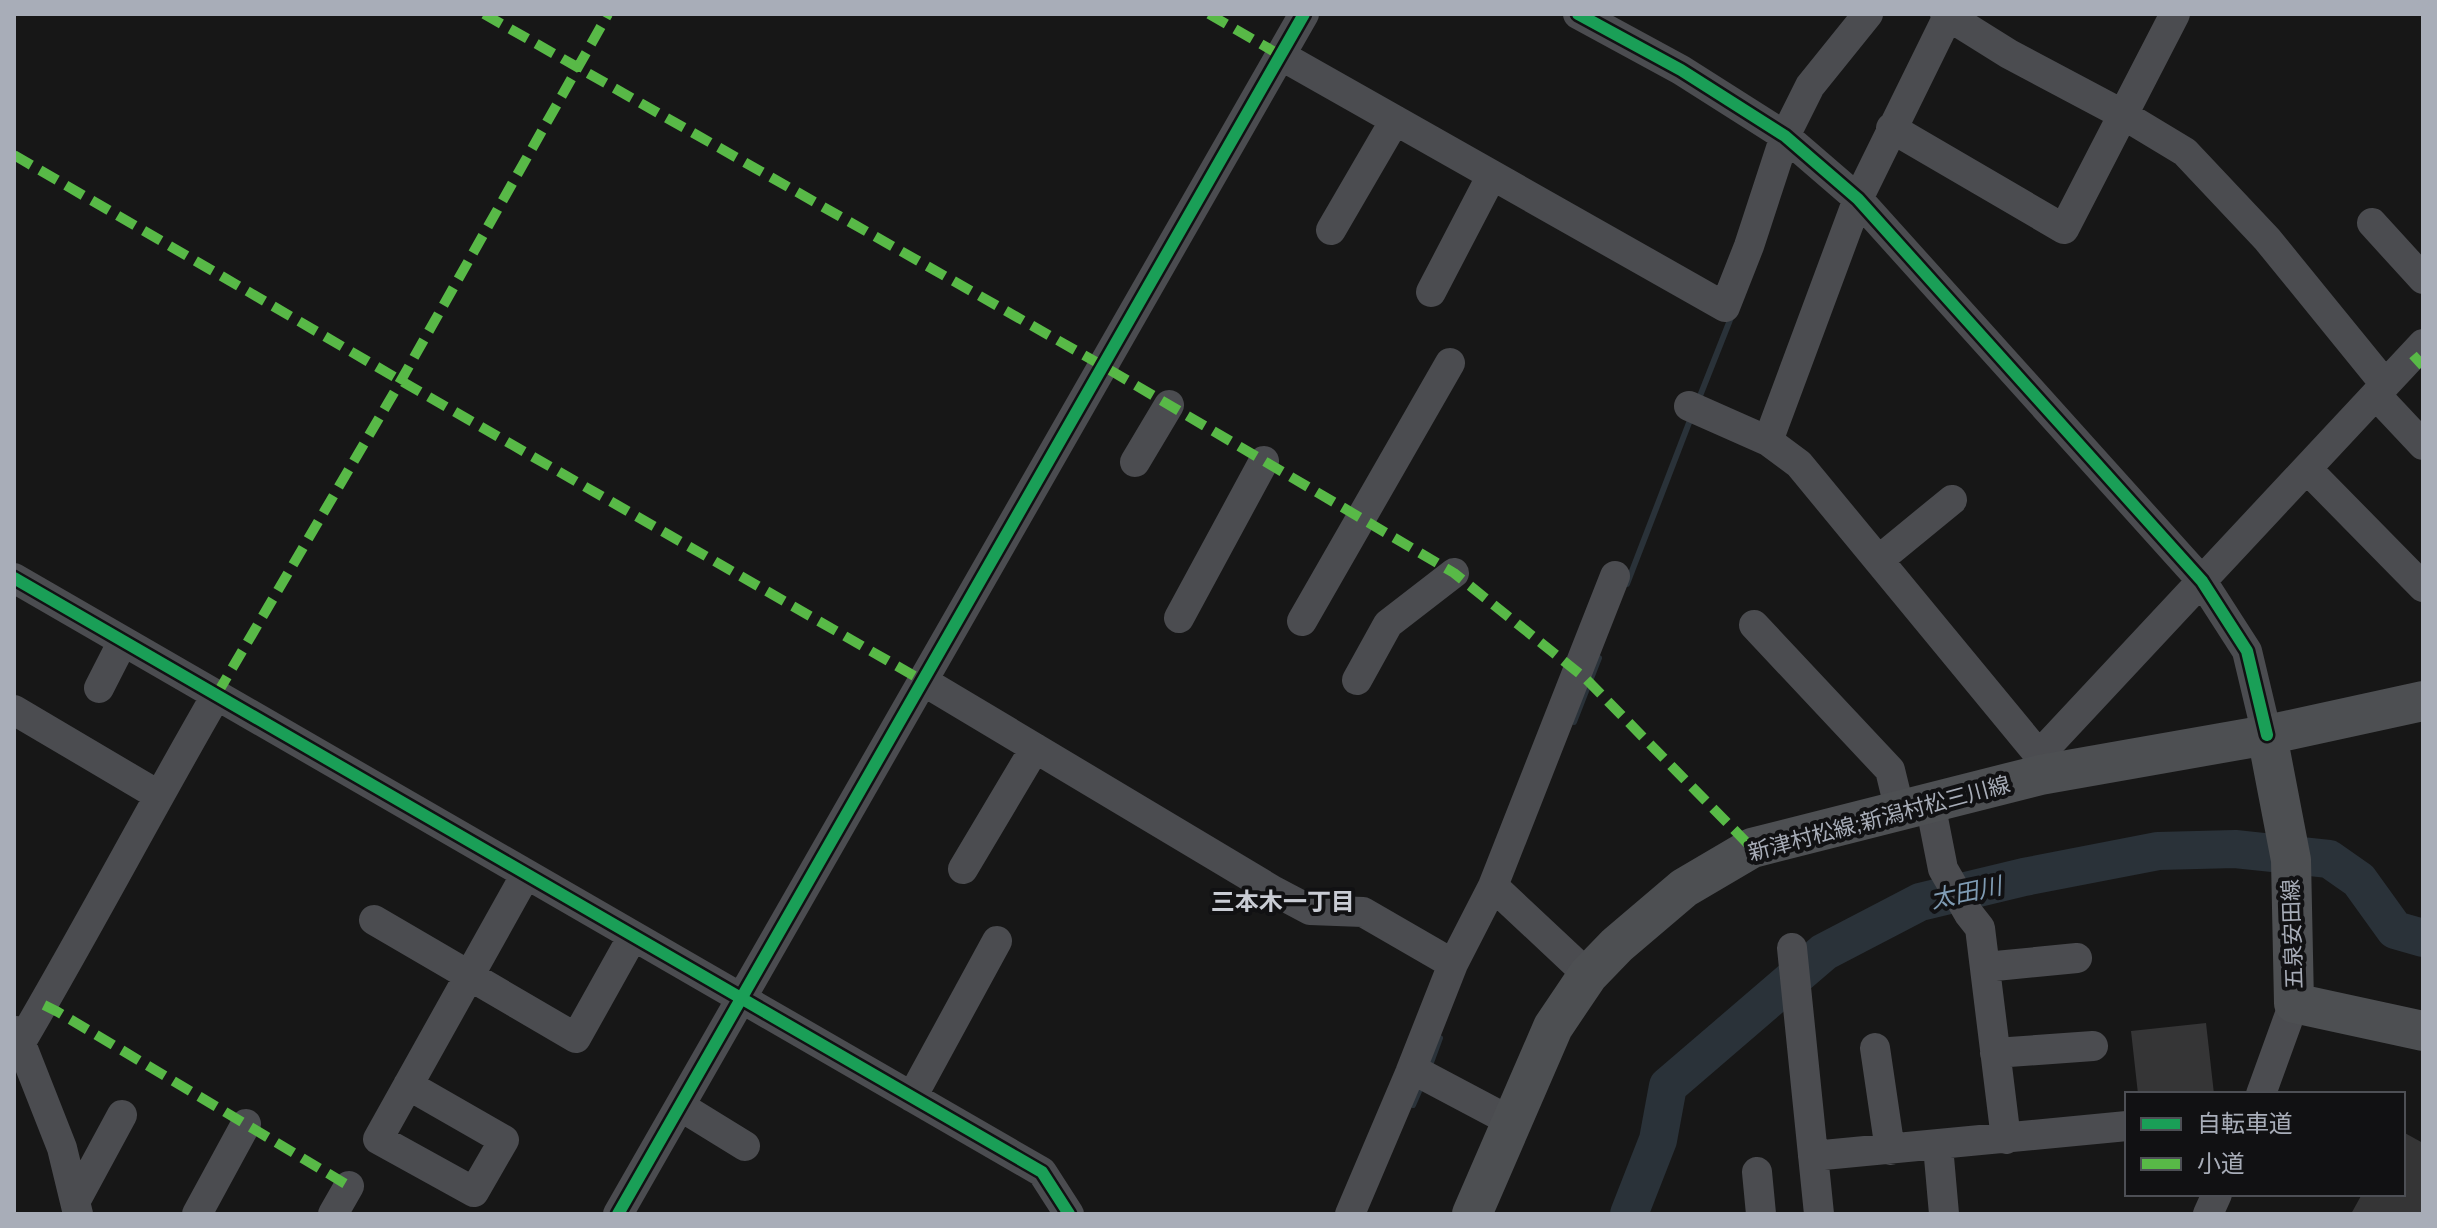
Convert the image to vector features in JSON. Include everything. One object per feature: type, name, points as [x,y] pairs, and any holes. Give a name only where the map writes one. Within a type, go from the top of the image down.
[{"type":"main road","name":"新津村松線;新潟村松三川線","points":[[1472,1214],[1553,1027],[1588,975],[1617,945],[1684,888],[1752,848],[1915,807],[2040,765],[2267,735],[2423,701]]},
{"type":"main road","name":"五泉安田線","points":[[2267,735],[2291,860],[2294,1003],[2423,1031]]},
{"type":"street","points":[[618,1214],[1304,14]]},
{"type":"street","points":[[1578,14],[1681,70],[1785,136],[1858,199],[2202,581],[2247,651],[2267,735]]},
{"type":"street","points":[[1280,55],[1725,307],[1749,246],[1785,136],[1810,86],[1868,14]]},
{"type":"street","points":[[1891,128],[2064,229],[2175,14]]},
{"type":"street","points":[[1768,441],[1858,199],[1947,15],[2009,54],[2122,114],[2185,152],[2267,239],[2423,445]]},
{"type":"street","points":[[1331,230],[1395,120]]},
{"type":"street","points":[[1431,292],[1492,175]]},
{"type":"street","points":[[2372,223],[2423,279]]},
{"type":"street","points":[[1689,406],[1768,441],[1799,464],[1880,559],[2040,765],[2202,581],[2423,344]]},
{"type":"street","points":[[1302,621],[1450,363]]},
{"type":"street","points":[[1135,462],[1169,405]]},
{"type":"street","points":[[1179,618],[1264,461]]},
{"type":"street","points":[[2307,469],[2423,587]]},
{"type":"street","points":[[1880,559],[1952,500]]},
{"type":"street","points":[[1357,680],[1388,624],[1454,573]]},
{"type":"street","points":[[1350,1214],[1453,964],[1493,886],[1615,576]]},
{"type":"street","points":[[14,578],[1042,1172],[1069,1214]]},
{"type":"street","points":[[1754,625],[1890,770],[1915,807],[1943,869],[1980,928],[2006,1139]]},
{"type":"street","points":[[99,688],[123,641]]},
{"type":"street","points":[[923,681],[1310,910],[1363,912],[1453,964]]},
{"type":"street","points":[[77,1207],[62,1148],[16,1041],[44,1005],[158,795],[217,694]]},
{"type":"street","points":[[14,710],[158,795]]},
{"type":"street","points":[[963,869],[1035,748]]},
{"type":"street","points":[[408,1085],[526,874]]},
{"type":"street","points":[[1493,886],[1588,975]]},
{"type":"street","points":[[374,920],[576,1038],[633,936]]},
{"type":"street","points":[[912,1097],[997,941]]},
{"type":"street","points":[[1792,948],[1819,1214]]},
{"type":"street","points":[[1985,967],[2077,958]]},
{"type":"street","points":[[2262,1092],[2294,1003]]},
{"type":"street","points":[[1995,1053],[2093,1046]]},
{"type":"street","points":[[1875,1048],[1890,1150]]},
{"type":"street","points":[[1412,1069],[1512,1122]]},
{"type":"street","points":[[680,1106],[745,1146]]},
{"type":"street","points":[[77,1207],[122,1115]]},
{"type":"street","points":[[197,1214],[246,1124]]},
{"type":"street","points":[[1813,1156],[2125,1126]]},
{"type":"street","points":[[1938,1146],[1944,1214]]},
{"type":"street","points":[[1757,1172],[1761,1214]]},
{"type":"street","points":[[333,1214],[349,1186]]},
{"type":"building","points":[[2206,1023],[2214,1092],[2138,1092],[2131,1031]]},
{"type":"building","points":[[2405,1133],[2423,1143],[2423,1214],[2351,1214],[2361,1196],[2405,1196]]},
{"type":"waterway","points":[[1698,401],[1732,315]]},
{"type":"waterway","points":[[1627,584],[1692,415]]},
{"type":"waterway","points":[[1574,722],[1599,658]]},
{"type":"waterway","name":"太田川","points":[[1629,1214],[1658,1140],[1668,1086],[1824,952],[1920,902],[2024,877],[2158,851],[2235,849],[2329,859],[2359,880],[2395,930],[2423,938]]},
{"type":"waterway","points":[[1429,1068],[1440,1038]]},
{"type":"waterway","points":[[1413,1105],[1423,1082]]},
{"type":"marked path","points":[[484,14],[1103,366],[1454,573],[1585,678],[1752,848]]},
{"type":"marked path","points":[[217,694],[395,391],[608,14]]},
{"type":"marked path","points":[[1209,14],[1280,55]]},
{"type":"marked path","points":[[14,155],[923,681]]},
{"type":"marked path","points":[[2413,355],[2423,366]]},
{"type":"marked path","points":[[44,1005],[349,1186]]},
{"type":"cycle path","points":[[618,1214],[1304,14]]},
{"type":"cycle path","points":[[1578,14],[1681,70],[1785,136],[1858,199],[2202,581],[2247,651],[2267,735]]},
{"type":"cycle path","points":[[14,578],[1042,1172],[1069,1214]]},
{"type":"district","name":"三本木一丁目","points":[[1283,902]]}]
